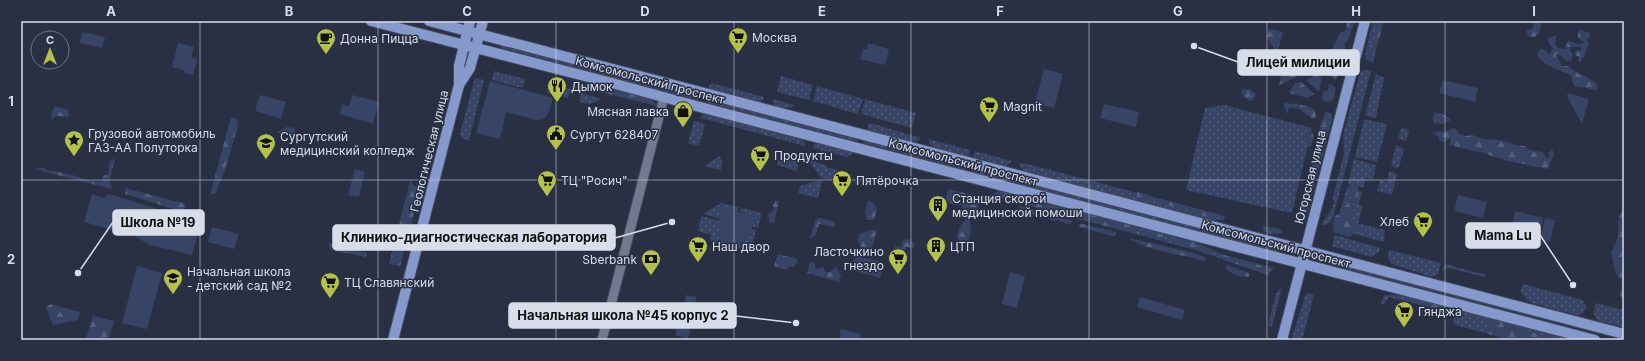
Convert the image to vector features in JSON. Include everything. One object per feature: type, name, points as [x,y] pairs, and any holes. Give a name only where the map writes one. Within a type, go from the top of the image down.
[{"type":"main road","name":"Комсомольский проспект","points":[[371,21],[1595,340]]},
{"type":"main road","name":"Комсомольский проспект","points":[[429,21],[469,26],[480,34],[1624,334]]},
{"type":"main road","name":"Геологическая улица","points":[[459,85],[469,72],[483,21]]},
{"type":"main road","name":"Югорская улица","points":[[1282,340],[1365,21]]},
{"type":"main road","name":"Геологическая улица","points":[[393,340],[459,85],[458,66],[469,26]]},
{"type":"street","points":[[602,340],[664,97]]},
{"type":"green space","points":[[1347,21],[1355,21],[1348,40],[1344,44],[1346,51],[1336,80],[1331,77],[1329,69],[1330,59],[1334,56],[1332,49],[1340,33],[1346,30]]},
{"type":"green space","points":[[1373,21],[1383,21],[1373,63],[1366,59],[1365,55]]},
{"type":"green space","points":[[1374,21],[1380,21],[1381,33],[1375,49],[1373,62],[1369,61],[1368,52],[1369,47],[1375,40]]},
{"type":"green space","points":[[1534,21],[1542,21],[1539,33],[1535,37],[1528,36],[1526,31],[1533,28]]},
{"type":"green space","points":[[1269,29],[1283,32],[1277,53],[1266,36]]},
{"type":"green space","points":[[1580,30],[1590,33],[1590,37],[1587,39],[1588,43],[1584,58],[1582,58],[1581,62],[1578,61],[1579,56],[1576,56],[1575,51],[1581,50],[1581,47],[1572,47],[1569,50],[1573,54],[1571,61],[1566,61],[1559,54],[1556,55],[1562,66],[1568,66],[1597,84],[1597,90],[1575,87],[1572,81],[1572,75],[1560,71],[1546,63],[1540,59],[1537,54],[1540,49],[1546,50],[1549,55],[1553,49],[1548,38],[1556,36],[1555,44],[1558,48],[1565,49],[1568,41],[1578,44],[1585,43],[1578,38],[1578,33]]},
{"type":"green space","points":[[82,32],[105,37],[102,48],[80,43]]},
{"type":"green space","points":[[178,43],[194,47],[191,57],[197,59],[193,75],[185,73],[184,70],[172,67]]},
{"type":"green space","points":[[868,43],[889,49],[885,65],[860,59],[863,49],[867,49]]},
{"type":"green space","points":[[502,45],[699,97],[698,100],[501,48]]},
{"type":"green space","points":[[1286,64],[1297,77],[1279,85],[1283,67]]},
{"type":"green space","points":[[1044,69],[1063,74],[1054,108],[1035,103]]},
{"type":"green space","points":[[1365,70],[1371,71],[1334,214],[1326,225],[1321,225],[1333,205],[1333,197],[1344,153],[1343,135],[1360,72]]},
{"type":"green space","points":[[494,71],[525,79],[523,88],[492,80]]},
{"type":"green space","points":[[1318,74],[1322,78],[1319,92],[1306,80]]},
{"type":"green space","points":[[1376,74],[1384,78],[1376,118],[1365,116]]},
{"type":"green space","points":[[781,76],[813,85],[809,100],[777,92]]},
{"type":"green space","points":[[475,78],[484,80],[469,141],[462,138],[460,133]]},
{"type":"green space","points":[[1443,80],[1478,88],[1475,102],[1439,93]]},
{"type":"green space","points":[[490,81],[553,98],[549,112],[545,118],[537,120],[506,112],[500,139],[476,133]]},
{"type":"green space","points":[[1301,82],[1314,94],[1308,98],[1289,93],[1295,83]]},
{"type":"green space","points":[[590,83],[651,99],[657,106],[583,88],[584,85]]},
{"type":"green space","points":[[712,83],[764,97],[763,100],[759,102],[708,89]]},
{"type":"green space","points":[[549,84],[571,89],[568,98],[547,93]]},
{"type":"green space","points":[[1329,84],[1336,87],[1333,100],[1327,102],[1322,100],[1323,92],[1328,90]]},
{"type":"green space","points":[[817,86],[863,99],[858,114],[813,101]]},
{"type":"green space","points":[[1243,89],[1249,89],[1255,93],[1256,95],[1251,101],[1245,98],[1241,93]]},
{"type":"green space","points":[[581,93],[602,99],[590,104],[579,102]]},
{"type":"green space","points":[[1568,93],[1589,99],[1582,124],[1567,96]]},
{"type":"green space","points":[[260,95],[286,102],[281,119],[255,111]]},
{"type":"green space","points":[[352,95],[379,102],[373,124],[340,114],[342,104],[349,106]]},
{"type":"green space","points":[[706,99],[858,139],[857,142],[705,102]]},
{"type":"green space","points":[[773,99],[794,105],[793,107],[782,108],[775,106]]},
{"type":"green space","points":[[865,99],[916,113],[912,128],[861,114]]},
{"type":"green space","points":[[1283,103],[1311,108],[1315,110],[1316,117],[1313,119],[1299,109],[1289,107],[1287,114]]},
{"type":"green space","points":[[1104,104],[1139,112],[1136,127],[1100,118]]},
{"type":"green space","points":[[1224,105],[1312,128],[1292,213],[1186,190],[1205,108]]},
{"type":"green space","points":[[55,106],[68,110],[69,117],[56,116],[51,120],[52,112]]},
{"type":"green space","points":[[1326,111],[1331,114],[1332,119],[1305,222],[1300,216]]},
{"type":"green space","points":[[703,113],[803,139],[805,146],[701,118]]},
{"type":"green space","points":[[1325,113],[1328,117],[1325,127],[1326,137],[1321,148],[1321,160],[1315,166],[1315,178],[1309,178],[1321,123]]},
{"type":"green space","points":[[1435,113],[1442,113],[1451,120],[1443,124],[1433,122]]},
{"type":"green space","points":[[231,117],[237,119],[238,125],[225,170],[216,192],[210,195]]},
{"type":"green space","points":[[1364,119],[1387,124],[1377,162],[1355,157]]},
{"type":"green space","points":[[694,121],[705,124],[699,146],[688,143]]},
{"type":"green space","points":[[870,123],[921,138],[914,142],[867,130]]},
{"type":"green space","points":[[287,127],[294,128],[297,135],[288,135],[277,132]]},
{"type":"green space","points":[[1401,128],[1408,129],[1409,131],[1407,140],[1405,141],[1398,139]]},
{"type":"green space","points":[[1453,128],[1456,129],[1459,134],[1466,136],[1473,135],[1480,138],[1499,140],[1525,146],[1529,150],[1543,152],[1546,158],[1549,158],[1549,153],[1552,148],[1554,154],[1548,169],[1508,161],[1450,145],[1451,138],[1444,142],[1440,141],[1438,136],[1432,133],[1438,131],[1444,132]]},
{"type":"green space","points":[[1310,130],[1314,136],[1311,146],[1308,147],[1302,142],[1305,133]]},
{"type":"green space","points":[[929,139],[970,150],[969,157],[935,148],[929,143]]},
{"type":"green space","points":[[864,140],[967,167],[966,170],[863,143]]},
{"type":"green space","points":[[818,142],[855,152],[847,157],[813,148],[814,144]]},
{"type":"green space","points":[[1396,145],[1404,149],[1399,167],[1396,168],[1391,166]]},
{"type":"green space","points":[[975,151],[1012,161],[1006,166],[973,157]]},
{"type":"green space","points":[[800,155],[797,171],[777,165],[780,156],[794,157]]},
{"type":"green space","points":[[720,156],[722,162],[721,170],[704,166]]},
{"type":"green space","points":[[115,159],[110,179],[112,189],[34,169],[43,168],[49,171],[55,171],[87,180],[101,182],[103,176],[108,174],[110,160]]},
{"type":"green space","points":[[1354,159],[1376,165],[1373,179],[1366,178],[1363,188],[1348,184]]},
{"type":"green space","points":[[809,160],[852,175],[849,181],[843,183],[820,177]]},
{"type":"green space","points":[[1020,163],[1225,216],[1224,220],[1211,220],[1025,172],[1019,165]]},
{"type":"green space","points":[[973,168],[1278,248],[1277,253],[971,172]]},
{"type":"green space","points":[[355,169],[365,172],[359,197],[348,195]]},
{"type":"green space","points":[[421,169],[425,171],[400,266],[389,264],[410,181],[416,187],[421,179]]},
{"type":"green space","points":[[1389,171],[1397,175],[1392,195],[1377,191],[1380,180],[1387,182]]},
{"type":"green space","points":[[820,180],[822,181],[818,198],[798,193],[800,186]]},
{"type":"green space","points":[[1352,182],[1358,187],[1359,193],[1351,224],[1362,229],[1362,233],[1354,233],[1350,237],[1334,232],[1333,224],[1335,216],[1340,213],[1340,209],[1347,205],[1350,196],[1348,189]]},
{"type":"green space","points":[[1347,187],[1362,192],[1359,205],[1363,206],[1358,223],[1385,230],[1384,242],[1336,229]]},
{"type":"green space","points":[[125,188],[186,204],[183,212],[125,194]]},
{"type":"green space","points":[[949,189],[981,197],[977,213],[969,215],[971,229],[969,238],[968,242],[961,248],[958,233],[966,219],[961,205],[954,205],[945,200]]},
{"type":"green space","points":[[1000,190],[1195,242],[1224,255],[1274,268],[1268,275],[1196,250],[993,196]]},
{"type":"green space","points":[[1137,192],[1149,195],[1153,199],[1158,198],[1223,216],[1213,219],[1152,200],[1137,199]]},
{"type":"green space","points":[[1002,193],[1057,206],[1064,210],[1070,209],[1129,225],[1138,229],[1158,233],[1166,238],[1161,239],[1100,225],[1000,197]]},
{"type":"green space","points":[[92,194],[104,198],[109,194],[201,222],[192,255],[150,245],[134,236],[84,222]]},
{"type":"green space","points":[[1458,195],[1487,202],[1483,218],[1454,211]]},
{"type":"green space","points":[[776,200],[779,201],[774,223],[770,223],[768,215],[774,210],[773,205]]},
{"type":"green space","points":[[868,200],[874,204],[877,210],[874,220],[867,220],[865,212]]},
{"type":"green space","points":[[721,203],[739,207],[737,212],[722,208],[720,219],[703,214]]},
{"type":"green space","points":[[1020,206],[1073,221],[1070,225],[1057,220],[1053,221],[1048,218],[1042,218],[1019,210]]},
{"type":"green space","points":[[722,208],[755,216],[750,236],[746,235],[743,248],[718,241],[721,228],[717,227]]},
{"type":"green space","points":[[741,208],[762,213],[758,228],[752,226],[755,216],[740,212]]},
{"type":"green space","points":[[1624,208],[1624,298],[1620,296],[1622,281],[1616,274],[1611,252],[1618,235],[1619,217]]},
{"type":"green space","points":[[1515,211],[1543,218],[1539,235],[1511,228]]},
{"type":"green space","points":[[701,216],[719,221],[717,227],[721,228],[718,241],[730,244],[729,247],[710,241],[711,235],[698,231]]},
{"type":"green space","points":[[820,218],[835,222],[835,227],[819,224],[816,235],[810,238],[816,219]]},
{"type":"green space","points":[[1545,218],[1555,220],[1550,242],[1540,240]]},
{"type":"green space","points":[[1078,224],[1116,232],[1114,236],[1112,236],[1079,227]]},
{"type":"green space","points":[[1263,226],[1278,228],[1282,231],[1281,234],[1267,232],[1263,230]]},
{"type":"green space","points":[[212,227],[239,234],[234,249],[208,242]]},
{"type":"green space","points":[[1196,227],[1217,232],[1219,234],[1223,233],[1225,237],[1230,236],[1232,238],[1226,240],[1217,236],[1196,232]]},
{"type":"green space","points":[[752,229],[756,230],[751,252],[732,247],[732,245],[743,247],[746,235],[750,235]]},
{"type":"green space","points":[[870,230],[877,230],[871,251],[868,253],[863,250],[857,239],[860,234]]},
{"type":"green space","points":[[1335,235],[1380,248],[1379,252],[1371,257],[1332,246]]},
{"type":"green space","points":[[1129,238],[1194,253],[1206,258],[1205,261],[1203,261],[1167,252],[1149,247]]},
{"type":"green space","points":[[908,239],[914,243],[914,248],[906,247],[904,255],[898,256],[895,251],[895,246],[901,247],[903,240]]},
{"type":"green space","points":[[1183,239],[1192,242],[1196,246],[1202,246],[1212,250],[1210,255],[1194,248],[1174,244],[1174,240]]},
{"type":"green space","points":[[328,242],[367,253],[366,257],[331,250]]},
{"type":"green space","points":[[1389,250],[1441,263],[1438,274],[1432,277],[1392,264],[1388,257]]},
{"type":"green space","points":[[778,254],[798,259],[794,267],[789,267],[786,270],[774,266]]},
{"type":"green space","points":[[1221,254],[1265,267],[1266,273],[1226,261],[1217,256]]},
{"type":"green space","points":[[856,255],[884,263],[880,278],[852,270]]},
{"type":"green space","points":[[1328,261],[1624,338],[1624,340],[1327,264]]},
{"type":"green space","points":[[810,262],[815,263],[815,269],[823,267],[826,272],[830,272],[836,267],[841,275],[839,282],[807,273]]},
{"type":"green space","points":[[1445,264],[1486,275],[1485,277],[1449,268],[1442,271]]},
{"type":"green space","points":[[1227,265],[1249,273],[1249,277],[1240,276],[1230,272],[1225,268]]},
{"type":"green space","points":[[137,266],[162,273],[147,329],[122,323]]},
{"type":"green space","points":[[1010,272],[1025,276],[1017,308],[1002,304]]},
{"type":"green space","points":[[1523,284],[1582,300],[1586,306],[1585,310],[1577,315],[1532,303],[1527,300],[1520,291]]},
{"type":"green space","points":[[1282,287],[1272,327],[1268,325],[1276,293]]},
{"type":"green space","points":[[1306,293],[1314,295],[1302,340],[1291,340]]},
{"type":"green space","points":[[686,295],[697,297],[691,318],[681,316]]},
{"type":"green space","points":[[1384,295],[1403,295],[1446,306],[1448,312],[1443,316],[1440,314],[1440,310],[1389,297],[1384,304],[1381,304]]},
{"type":"green space","points":[[1140,297],[1185,310],[1182,320],[1137,307]]},
{"type":"green space","points":[[1409,299],[1419,302],[1435,303],[1440,308],[1437,309],[1407,301]]},
{"type":"green space","points":[[1596,303],[1624,310],[1624,327],[1599,321],[1595,317],[1594,312]]},
{"type":"green space","points":[[51,304],[80,312],[78,320],[53,325],[46,307]]},
{"type":"green space","points":[[1464,309],[1565,337],[1569,340],[1512,340],[1455,325],[1453,321],[1456,313]]},
{"type":"green space","points":[[93,316],[114,321],[109,337],[106,340],[93,340],[86,338]]},
{"type":"green space","points":[[679,320],[692,324],[688,339],[675,335]]},
{"type":"green space","points":[[1484,320],[1504,323],[1556,340],[1522,340],[1520,337],[1508,340],[1485,333],[1483,329],[1490,329],[1494,326],[1485,324]]},
{"type":"green space","points":[[841,329],[861,334],[860,340],[839,340]]},
{"type":"waterway","points":[[1624,249],[1624,263]]},
{"type":"place","name":"Лицей милиции","points":[[1194,46]]},
{"type":"place","name":"Москва","points":[[738,54]]},
{"type":"place","name":"Донна Пицца","points":[[326,55]]},
{"type":"place","name":"Дымок","points":[[557,103]]},
{"type":"place","name":"Magnit","points":[[989,123]]},
{"type":"place","name":"Мясная лавка","points":[[683,128]]},
{"type":"place","name":"Сургут 628407","points":[[556,151]]},
{"type":"place","name":"Грузовой автомобиль ГАЗ-АА Полуторка","points":[[74,157]]},
{"type":"place","name":"Сургутский медицинский колледж","points":[[266,160]]},
{"type":"place","name":"Продукты","points":[[760,172]]},
{"type":"place","name":"ТЦ \"Росич\"","points":[[547,197]]},
{"type":"place","name":"Пятёрочка","points":[[842,197]]},
{"type":"place","name":"Клинико-диагностическая лаборатория","points":[[672,222]]},
{"type":"place","name":"Cтанция скорой медицинской помоши","points":[[938,222]]},
{"type":"place","name":"Хлеб","points":[[1423,238]]},
{"type":"place","name":"Наш двор","points":[[698,263]]},
{"type":"place","name":"ЦТП","points":[[936,263]]},
{"type":"place","name":"Школа №19","points":[[78,273]]},
{"type":"place","name":"Ласточкино гнездо","points":[[898,275]]},
{"type":"place","name":"Sberbank","points":[[651,276]]},
{"type":"place","name":"Mama Lu","points":[[1573,285]]},
{"type":"place","name":"Начальная школа - детский сад №2","points":[[173,295]]},
{"type":"place","name":"ТЦ Славянский","points":[[330,299]]},
{"type":"place","name":"Начальная школа №45 корпус 2","points":[[796,323]]},
{"type":"place","name":"Гянджа","points":[[1404,328]]}]
